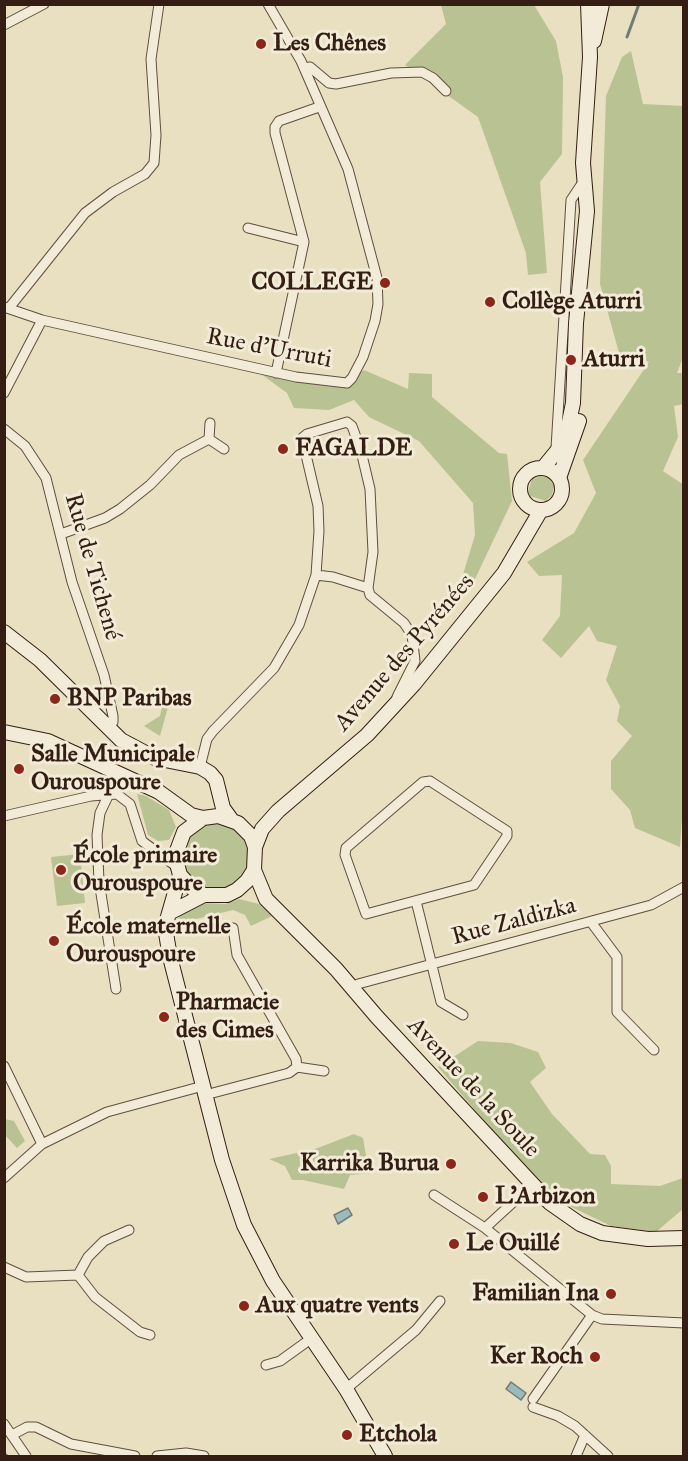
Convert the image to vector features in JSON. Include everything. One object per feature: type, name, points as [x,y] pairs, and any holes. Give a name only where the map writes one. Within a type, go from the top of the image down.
[{"type":"main road","points":[[543,468],[564,439],[571,418],[576,323],[582,282],[587,211],[584,147],[590,57],[588,4]]},
{"type":"main road","points":[[590,57],[602,4]]},
{"type":"main road","points":[[559,478],[543,468],[533,469],[523,478],[520,491],[525,503],[541,510],[552,507],[561,492],[559,478],[574,439],[582,403],[585,308],[582,282]]},
{"type":"main road","name":"Avenue des Pyrénées","points":[[524,536],[525,503]]},
{"type":"main road","name":"Avenue des Pyrénées","points":[[255,848],[262,829],[278,811],[388,714],[504,573],[541,510]]},
{"type":"main road","points":[[4,632],[40,660],[107,728],[132,746],[156,758],[200,767],[216,780],[223,808],[231,819],[244,827],[255,848],[254,870],[247,882],[227,895],[204,895],[194,890],[178,871]]},
{"type":"main road","points":[[4,732],[48,741],[159,792],[178,807],[204,818],[231,819]]},
{"type":"main road","points":[[219,792],[214,806],[204,818],[184,832],[177,845],[178,871],[171,912],[165,927],[166,940],[235,1204],[273,1281],[346,1389],[386,1456]]},
{"type":"main road","points":[[178,807],[184,832]]},
{"type":"main road","name":"Avenue des Pyrénées","points":[[244,827],[278,811]]},
{"type":"main road","name":"Avenue de la Soule","points":[[254,870],[266,899],[353,988],[531,1185],[565,1215],[602,1233],[648,1239],[684,1238]]},
{"type":"main road","name":"Avenue de la Soule","points":[[237,890],[266,899]]},
{"type":"main road","points":[[171,912],[204,895]]},
{"type":"street","points":[[4,25],[44,4]]},
{"type":"street","points":[[7,307],[85,213],[112,192],[145,174],[154,163],[156,135],[151,59],[159,4]]},
{"type":"street","points":[[268,4],[304,68],[319,107],[279,120],[275,127],[304,242],[276,373]]},
{"type":"street","points":[[304,68],[310,67],[329,83],[336,84],[392,73],[422,72],[433,78],[446,91]]},
{"type":"street","name":"Rue d'Urruti","points":[[7,307],[42,320],[276,373],[347,383],[363,357],[378,304],[377,278],[348,169],[319,107]]},
{"type":"street","points":[[555,453],[561,407],[571,200],[585,179]]},
{"type":"street","points":[[248,228],[304,242]]},
{"type":"street","points":[[4,393],[42,320]]},
{"type":"street","points":[[200,767],[207,739],[255,690],[289,646],[309,600],[316,575],[319,548],[318,506],[302,438],[307,434],[346,422],[352,426],[361,451],[370,489],[373,543],[368,588],[370,595],[409,628],[415,646],[415,661],[388,714]]},
{"type":"street","name":"Rue de Tichené","points":[[4,429],[25,446],[42,469],[72,582],[104,675],[113,722],[107,728]]},
{"type":"street","points":[[61,534],[105,518],[120,509],[150,485],[179,455],[209,430],[224,449]]},
{"type":"street","points":[[316,575],[333,577],[368,588]]},
{"type":"street","points":[[430,781],[507,831],[507,836],[474,885],[416,901],[366,914],[345,855],[346,848],[423,782],[430,781]]},
{"type":"street","points":[[109,794],[100,813],[97,834],[99,882],[116,989]]},
{"type":"street","points":[[4,816],[109,794],[117,795],[130,804],[139,834],[149,846],[178,871]]},
{"type":"street","points":[[149,846],[161,849],[177,845]]},
{"type":"street","name":"Rue Zaldizka","points":[[353,988],[358,984],[651,905],[684,887]]},
{"type":"street","points":[[416,901],[441,1002],[463,1016]]},
{"type":"street","points":[[591,922],[617,957],[617,1012],[654,1050]]},
{"type":"street","points":[[233,928],[237,955],[296,1059],[297,1067]]},
{"type":"street","points":[[4,1066],[42,1144]]},
{"type":"street","points":[[4,1178],[42,1144],[125,1106],[289,1073],[297,1067],[324,1071]]},
{"type":"street","points":[[485,1228],[531,1185]]},
{"type":"street","points":[[434,1195],[485,1228],[592,1316],[602,1319],[684,1323]]},
{"type":"street","points":[[78,1275],[88,1257],[104,1241],[129,1230]]},
{"type":"street","points":[[4,1267],[26,1277],[78,1275]]},
{"type":"street","points":[[78,1275],[95,1297],[141,1332],[150,1335]]},
{"type":"street","points":[[346,1389],[416,1330],[440,1301]]},
{"type":"street","points":[[592,1316],[533,1403],[558,1416],[585,1435],[608,1456]]},
{"type":"street","points":[[267,1365],[280,1361],[312,1338]]},
{"type":"street","points":[[4,1424],[26,1456]]},
{"type":"street","points":[[12,1435],[27,1427],[36,1428],[71,1444],[135,1456]]},
{"type":"street","points":[[576,1456],[585,1435]]},
{"type":"street","points":[[157,1456],[186,1453],[204,1456]]},
{"type":"green space","points":[[441,5],[534,5],[556,41],[563,77],[562,154],[540,182],[547,273],[528,275],[526,253],[478,117],[405,65],[446,24]]},
{"type":"green space","points":[[631,51],[643,104],[683,106],[684,355],[677,373],[683,373],[683,404],[674,406],[678,437],[663,471],[684,485],[684,788],[680,847],[635,828],[630,810],[611,789],[611,761],[632,736],[617,721],[620,706],[606,680],[617,646],[597,641],[589,626],[561,658],[542,640],[560,616],[562,575],[539,576],[527,562],[574,533],[596,493],[583,460],[649,362],[619,353],[600,284],[606,96],[622,57]]},
{"type":"green space","points":[[364,370],[408,389],[409,373],[432,374],[432,397],[499,453],[507,454],[512,501],[475,579],[461,593],[458,591],[475,535],[473,503],[419,441],[369,417],[354,400],[329,410],[294,408],[287,393],[261,374],[337,385]]},
{"type":"green space","points":[[540,476],[549,478],[554,486],[552,495],[546,501],[530,496],[528,492],[532,479]]},
{"type":"green space","points":[[165,695],[171,696],[160,736],[144,726],[160,716]]},
{"type":"green space","points":[[137,794],[146,796],[169,810],[176,827],[169,840],[158,841],[148,835]]},
{"type":"green space","points":[[209,823],[223,823],[235,828],[244,837],[249,856],[247,869],[240,880],[223,889],[209,889],[197,884],[188,875],[183,863],[183,849],[188,837],[197,828]]},
{"type":"green space","points":[[80,854],[85,903],[57,906],[51,857]]},
{"type":"green space","points":[[239,899],[259,904],[272,916],[251,926],[245,915],[233,910],[176,924],[180,915],[199,903],[225,904]]},
{"type":"green space","points":[[478,1041],[511,1043],[538,1052],[546,1068],[530,1082],[552,1114],[590,1154],[605,1155],[611,1166],[611,1184],[660,1186],[683,1178],[683,1209],[656,1232],[611,1226],[559,1201],[521,1164],[438,1067]]},
{"type":"green space","points":[[5,1119],[14,1121],[25,1141],[17,1148],[5,1135]]},
{"type":"green space","points":[[354,1134],[363,1138],[366,1156],[375,1168],[372,1173],[350,1175],[344,1189],[303,1180],[292,1180],[285,1166],[269,1159],[315,1149]]},
{"type":"water","points":[[348,1208],[352,1215],[338,1224],[334,1215]]},
{"type":"water","points":[[511,1382],[526,1393],[521,1400],[506,1389]]},
{"type":"waterway","points":[[627,37],[639,4]]},
{"type":"waterway","points":[[4,1453],[7,1456]]},
{"type":"place","name":"Les Chênes","points":[[261,44]]},
{"type":"place","name":"COLLEGE","points":[[385,283]]},
{"type":"place","name":"Collège Aturri","points":[[490,302]]},
{"type":"place","name":"Aturri","points":[[571,360]]},
{"type":"place","name":"FAGALDE","points":[[283,449]]},
{"type":"place","name":"BNP Paribas","points":[[55,699]]},
{"type":"place","name":"Salle Municipale Ourouspoure","points":[[19,769]]},
{"type":"place","name":"École primaire Ourouspoure","points":[[61,870]]},
{"type":"place","name":"École maternelle Ourouspoure","points":[[54,941]]},
{"type":"place","name":"Pharmacie des Cimes","points":[[164,1017]]},
{"type":"place","name":"Karrika Burua","points":[[451,1164]]},
{"type":"place","name":"L'Arbizon","points":[[483,1197]]},
{"type":"place","name":"Le Ouillé","points":[[454,1244]]},
{"type":"place","name":"Familian Ina","points":[[611,1294]]},
{"type":"place","name":"Aux quatre vents","points":[[244,1306]]},
{"type":"place","name":"Ker Roch","points":[[595,1357]]},
{"type":"place","name":"Etchola","points":[[347,1435]]}]
